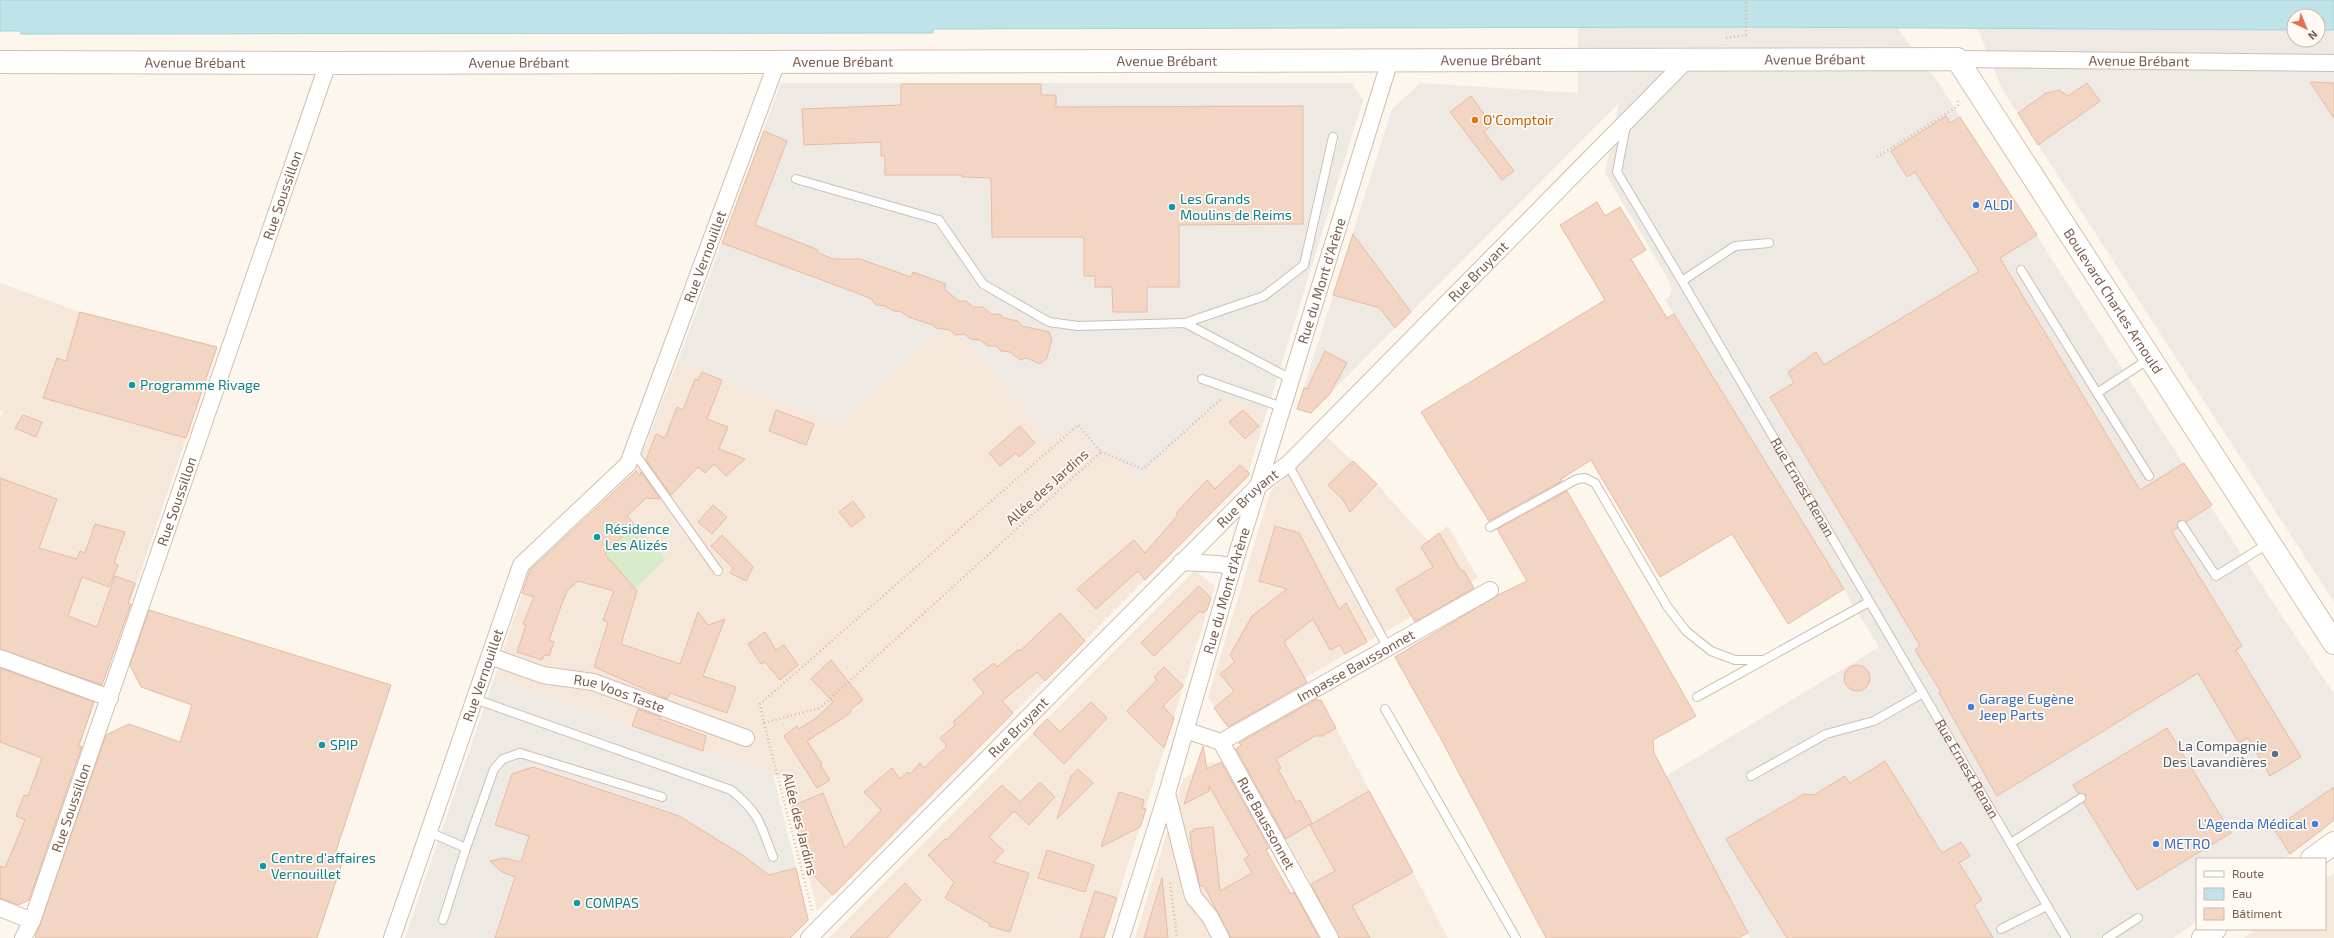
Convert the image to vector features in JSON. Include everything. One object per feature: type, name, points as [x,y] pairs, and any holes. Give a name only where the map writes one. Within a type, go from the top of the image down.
[{"type":"main road","name":"Avenue Brébant","points":[[0,62],[328,63],[1957,59]]},
{"type":"main road","name":"Boulevard Charles Arnould","points":[[1957,59],[2334,643]]},
{"type":"main road","points":[[2313,858],[2334,843]]},
{"type":"main road","points":[[2203,938],[2214,930]]},
{"type":"street","name":"Avenue Brébant","points":[[1957,59],[2334,64]]},
{"type":"street","name":"Rue du Mont d'Arène","points":[[1121,938],[1167,793],[1232,567],[1390,60]]},
{"type":"street","name":"Rue Bruyant","points":[[813,934],[1181,562],[1258,486],[1288,464],[1687,60]]},
{"type":"street","name":"Rue Vernouillet","points":[[392,938],[520,566],[628,464],[777,62]]},
{"type":"street","name":"Rue Soussillon","points":[[23,938],[32,921],[110,698],[328,63]]},
{"type":"street","points":[[1181,562],[1219,564],[1232,567]]},
{"type":"street","name":"Impasse Baussonnet","points":[[1222,742],[1490,590]]},
{"type":"street","name":"Rue Voos Taste","points":[[490,656],[543,675],[592,682],[746,738]]},
{"type":"street","points":[[0,658],[110,698]]},
{"type":"street","points":[[1185,730],[1222,742]]},
{"type":"street","name":"Rue Baussonnet","points":[[1222,742],[1330,938]]},
{"type":"street","points":[[1167,793],[1193,896],[1210,917],[1221,938]]},
{"type":"street","points":[[0,908],[32,921]]},
{"type":"lane","name":"Rue Ernest Renan","points":[[1627,120],[1617,172],[2066,938]]},
{"type":"lane","points":[[796,180],[939,220],[984,284],[1049,322],[1078,326],[1185,323],[1264,296],[1304,265],[1334,137]]},
{"type":"lane","points":[[1682,281],[1734,246],[1769,243]]},
{"type":"lane","points":[[2021,270],[2148,476]]},
{"type":"lane","points":[[1185,323],[1291,379]]},
{"type":"lane","points":[[2096,393],[2150,358]]},
{"type":"lane","points":[[1202,379],[1282,407]]},
{"type":"lane","points":[[633,451],[718,571]]},
{"type":"lane","points":[[1288,464],[1388,648]]},
{"type":"lane","points":[[1490,527],[1577,479],[1585,478],[1595,483],[1667,606],[1686,630],[1711,651],[1735,660],[1764,660]]},
{"type":"lane","points":[[2182,526],[2216,576],[2269,543]]},
{"type":"lane","points":[[1697,697],[1869,602]]},
{"type":"lane","points":[[1751,776],[1826,734],[1874,722],[1923,693]]},
{"type":"lane","points":[[475,699],[731,790],[750,805],[758,816],[773,857]]},
{"type":"lane","points":[[1385,709],[1516,938]]},
{"type":"lane","points":[[443,920],[466,848],[494,769],[503,759],[520,753],[662,797]]},
{"type":"lane","points":[[2011,843],[2081,798]]},
{"type":"lane","points":[[429,832],[466,848]]},
{"type":"lane","points":[[2001,929],[2047,906]]},
{"type":"lane","points":[[2107,938],[2138,918]]},
{"type":"path","points":[[1724,38],[1746,35],[1746,0]]},
{"type":"path","points":[[1877,157],[1958,106],[1956,96],[1958,92],[1974,86]]},
{"type":"path","points":[[1101,452],[1144,469],[1231,389]]},
{"type":"path","name":"Allée des Jardins","points":[[764,723],[820,708],[1101,452],[1078,425],[760,704],[764,723],[813,934]]},
{"type":"path","points":[[1170,879],[1177,938]]},
{"type":"shaded area","points":[[1578,0],[1876,0],[1938,82],[2249,566],[2334,694],[2334,820],[2322,832],[2284,858],[2196,858],[2196,922],[2174,938],[1750,938],[1666,776],[1879,647],[1665,300],[1670,296],[1672,288],[1668,279],[1605,173],[1619,103],[1311,413],[1297,409],[1392,109],[1420,83],[1578,93]]},
{"type":"shaded area","points":[[1966,0],[2334,0],[2334,602],[2002,89]]},
{"type":"shaded area","points":[[781,83],[1352,83],[1363,100],[1266,414],[1227,397],[1138,479],[1109,448],[1100,456],[1071,425],[1053,441],[962,337],[941,330],[837,424],[678,361]]},
{"type":"shaded area","points":[[0,283],[80,312],[217,347],[100,691],[0,654],[0,419],[3,412],[0,411]]},
{"type":"shaded area","points":[[941,330],[962,337],[1053,441],[1071,425],[1100,455],[1109,448],[1138,479],[1227,397],[1266,414],[1247,477],[817,911],[786,779],[494,678],[529,573],[635,472],[678,361],[837,424]]},
{"type":"shaded area","points":[[1326,436],[1377,484],[1428,541],[1448,526],[1478,578],[1225,724],[1208,697],[1270,492]]},
{"type":"shaded area","points":[[1195,570],[1215,586],[1105,938],[829,938]]},
{"type":"shaded area","points":[[0,667],[90,700],[93,707],[25,902],[18,905],[0,898]]},
{"type":"shaded area","points":[[494,678],[773,774],[809,920],[790,938],[405,938]]},
{"type":"shaded area","points":[[1321,700],[1448,938],[1341,938],[1236,749]]},
{"type":"shaded area","points":[[1211,762],[1218,764],[1315,938],[1135,938],[1183,779]]},
{"type":"shaded area","points":[[2334,873],[2334,938],[2244,938],[2255,930],[2326,930],[2326,878]]},
{"type":"green space","points":[[634,524],[666,559],[635,589],[605,554]]},
{"type":"water","points":[[0,0],[2334,0],[2334,30],[2326,30],[2326,8],[2286,8],[2286,30],[1741,27],[933,29],[933,33],[21,34],[20,31],[0,31]]},
{"type":"building","points":[[2310,82],[2334,83],[2334,118]]},
{"type":"building","points":[[2087,83],[2100,101],[2038,145],[2018,113],[2046,93],[2059,90],[2068,96]]},
{"type":"building","name":"Les Grands Moulins de Reims","points":[[901,84],[1041,84],[1041,95],[1056,95],[1056,107],[1303,106],[1303,224],[1179,225],[1179,287],[1147,287],[1147,312],[1113,312],[1112,287],[1095,287],[1095,276],[1084,276],[1084,237],[992,237],[991,178],[962,177],[962,175],[885,175],[885,156],[881,156],[881,142],[804,145],[802,109],[901,105]]},
{"type":"building","points":[[1471,96],[1492,125],[1484,132],[1514,171],[1502,180],[1450,112]]},
{"type":"building","points":[[1946,116],[1950,123],[1960,117],[2037,235],[2000,258],[2140,490],[2184,463],[2212,505],[2186,522],[2179,521],[2177,528],[2172,532],[2242,646],[2236,650],[2301,757],[2270,776],[2248,738],[2239,743],[2198,673],[1997,796],[1939,693],[1941,692],[1915,650],[1920,646],[1770,397],[1794,383],[1788,372],[1816,352],[1824,365],[1979,271],[1915,172],[1907,177],[1891,151]]},
{"type":"building","points":[[764,131],[787,141],[755,225],[816,249],[819,253],[833,259],[860,259],[911,277],[913,272],[946,284],[944,289],[959,301],[966,301],[973,307],[983,307],[991,314],[999,314],[1004,318],[1018,321],[1022,326],[1049,332],[1052,339],[1047,358],[1040,364],[1027,358],[1020,360],[1010,352],[1001,351],[996,346],[988,346],[980,340],[970,339],[965,334],[955,335],[950,330],[936,328],[933,325],[908,317],[902,312],[894,311],[885,306],[876,305],[870,298],[722,243]]},
{"type":"building","points":[[1597,202],[1605,216],[1620,207],[1646,250],[1631,259],[1667,318],[1674,314],[1844,589],[1788,624],[1732,534],[1660,577],[1591,460],[1561,479],[1562,481],[1489,521],[1421,412],[1605,300],[1560,225]]},
{"type":"building","points":[[1353,234],[1411,312],[1395,328],[1380,308],[1333,295]]},
{"type":"building","name":"Programme Rivage","points":[[80,312],[217,347],[186,438],[43,398],[57,358],[66,361]]},
{"type":"building","points":[[1325,351],[1347,363],[1329,395],[1311,413],[1297,409],[1304,388],[1307,389]]},
{"type":"building","points":[[702,372],[722,380],[707,419],[728,427],[719,449],[745,459],[726,476],[714,464],[705,473],[698,467],[671,495],[646,460],[656,434],[665,438],[677,407],[683,410],[695,379],[698,380]]},
{"type":"building","points":[[776,410],[814,424],[806,445],[769,431]]},
{"type":"building","points":[[1243,410],[1259,426],[1245,439],[1229,422]]},
{"type":"building","points":[[23,415],[42,422],[36,437],[15,428]]},
{"type":"building","points":[[1020,426],[1035,443],[1019,457],[1016,453],[1000,466],[989,453]]},
{"type":"building","points":[[1353,461],[1377,484],[1350,512],[1343,500],[1328,485]]},
{"type":"building","points":[[1240,465],[1250,474],[1145,580],[1138,571],[1096,609],[1077,589],[1134,540],[1145,553],[1178,515],[1176,513],[1207,480],[1215,489]]},
{"type":"building","points":[[636,471],[640,476],[641,472],[660,499],[646,498],[627,516],[634,524],[605,554],[637,591],[621,644],[680,664],[698,612],[708,625],[725,619],[703,676],[736,687],[727,713],[670,693],[667,699],[594,667],[608,622],[603,620],[614,591],[578,581],[567,591],[561,606],[549,640],[554,642],[549,656],[544,655],[542,660],[517,652],[526,625],[523,624],[534,597],[522,593],[530,570]]},
{"type":"building","points":[[0,478],[57,499],[39,548],[77,559],[80,551],[85,553],[95,524],[125,532],[114,563],[118,565],[109,587],[82,577],[68,616],[97,627],[115,576],[135,583],[128,603],[131,604],[102,685],[0,649]]},
{"type":"building","points":[[1567,491],[1696,716],[1653,740],[1654,753],[1748,933],[1738,938],[1546,938],[1441,739],[1395,657],[1498,595],[1527,581],[1497,529]]},
{"type":"building","points":[[853,501],[865,517],[851,527],[839,512]]},
{"type":"building","points":[[713,505],[727,517],[712,534],[698,522]]},
{"type":"building","points":[[1275,526],[1299,533],[1339,609],[1346,603],[1367,642],[1345,654],[1340,645],[1330,650],[1313,619],[1284,642],[1307,682],[1228,727],[1214,708],[1234,691],[1220,674],[1235,662],[1230,655],[1252,616],[1287,589],[1259,581]]},
{"type":"building","points":[[1439,533],[1462,572],[1464,571],[1474,588],[1415,622],[1396,589],[1433,567],[1421,547]]},
{"type":"building","points":[[722,535],[753,567],[746,581],[730,573],[733,568],[711,546]]},
{"type":"building","points":[[1199,586],[1211,598],[1207,610],[1202,613],[1200,611],[1154,656],[1141,643]]},
{"type":"building","points":[[149,610],[391,685],[336,851],[345,854],[317,938],[35,938],[106,735],[129,724],[180,742],[192,705],[141,687],[130,665]]},
{"type":"building","points":[[1060,613],[1085,641],[1045,681],[1037,672],[1002,701],[1013,713],[833,895],[807,869],[792,806],[823,793],[845,848],[881,810],[864,792],[892,768],[900,779],[908,772],[910,774],[920,763],[924,768],[947,746],[940,738],[955,725],[953,722],[984,693],[973,679],[994,663],[997,667],[1019,649],[1020,651]]},
{"type":"building","points":[[765,632],[776,650],[784,645],[798,665],[780,680],[765,662],[761,664],[748,644]]},
{"type":"building","points":[[831,660],[863,700],[850,710],[851,712],[843,718],[807,741],[822,764],[820,765],[830,780],[817,788],[784,736],[797,726],[799,729],[816,718],[833,702],[811,679]]},
{"type":"building","points":[[1857,665],[1866,669],[1870,678],[1866,687],[1857,691],[1848,687],[1844,678],[1848,669]]},
{"type":"building","points":[[1164,667],[1183,686],[1163,706],[1174,718],[1164,748],[1127,711],[1157,680],[1154,677]]},
{"type":"building","points":[[0,668],[94,702],[78,748],[82,746],[29,900],[18,905],[0,898],[0,866],[5,868],[25,820],[16,816],[24,795],[28,796],[42,758],[0,742]]},
{"type":"building","points":[[1317,699],[1318,701],[1321,700],[1336,728],[1322,736],[1315,736],[1276,759],[1281,768],[1278,769],[1296,802],[1300,800],[1312,823],[1286,839],[1236,749],[1241,745],[1239,743]]},
{"type":"building","points":[[1091,702],[1107,718],[1064,764],[1033,733],[1047,719],[1060,732]]},
{"type":"building","points":[[638,709],[706,736],[703,751],[632,726]]},
{"type":"building","points":[[2167,728],[2231,833],[2137,890],[2084,803],[2086,795],[2078,793],[2073,785]]},
{"type":"building","points":[[1203,746],[1207,769],[1221,762],[1269,848],[1266,850],[1281,877],[1291,894],[1294,892],[1319,938],[1231,938],[1204,886],[1200,886],[1192,851],[1190,832],[1194,831],[1193,829],[1213,827],[1220,891],[1252,873],[1244,859],[1249,856],[1209,786],[1209,791],[1184,804]]},
{"type":"building","points":[[1885,761],[1942,853],[1961,842],[1970,856],[1959,863],[1982,900],[1974,905],[1993,938],[1787,938],[1726,839],[1804,794],[1814,795],[1845,776],[1850,783]]},
{"type":"building","points":[[533,767],[679,816],[741,854],[769,875],[796,868],[808,920],[790,938],[495,938],[515,877],[502,872],[490,861],[504,858],[521,862],[529,836],[495,825],[512,774]]},
{"type":"building","points":[[1078,769],[1093,783],[1057,819],[1071,776]]},
{"type":"building","points":[[1040,782],[1055,797],[1029,825],[1014,811],[989,837],[1004,851],[993,862],[1029,873],[1010,932],[989,926],[990,924],[945,898],[954,882],[928,855],[945,839],[946,840],[1002,785],[1020,802]]},
{"type":"building","points":[[2334,787],[2334,820],[2290,854],[2274,829]]},
{"type":"building","points":[[1369,791],[1413,872],[1352,906],[1370,938],[1339,938],[1311,884],[1335,871],[1310,825]]},
{"type":"building","points":[[1119,792],[1144,800],[1142,808],[1146,809],[1142,822],[1140,827],[1101,847]]},
{"type":"building","points":[[1047,850],[1094,865],[1085,892],[1038,878]]},
{"type":"building","points":[[1162,878],[1168,938],[1144,938]]},
{"type":"building","points":[[905,883],[921,900],[887,938],[850,938]]},
{"type":"building","points":[[1095,891],[1117,898],[1104,938],[1080,938]]},
{"type":"place","name":"O'Comptoir","points":[[1475,120]]},
{"type":"place","name":"ALDI","points":[[1976,205]]},
{"type":"place","name":"Les Grands Moulins de Reims","points":[[1172,207]]},
{"type":"place","name":"Programme Rivage","points":[[132,385]]},
{"type":"place","name":"Résidence Les Alizés","points":[[597,537]]},
{"type":"place","name":"Garage Eugène Jeep Parts","points":[[1971,707]]},
{"type":"place","name":"SPIP","points":[[322,745]]},
{"type":"place","name":"La Compagnie Des Lavandières","points":[[2275,754]]},
{"type":"place","name":"L'Agenda Médical","points":[[2315,824]]},
{"type":"place","name":"METRO","points":[[2156,844]]},
{"type":"place","name":"Centre d'affaires Vernouillet","points":[[263,866]]},
{"type":"place","name":"COMPAS","points":[[577,903]]}]
